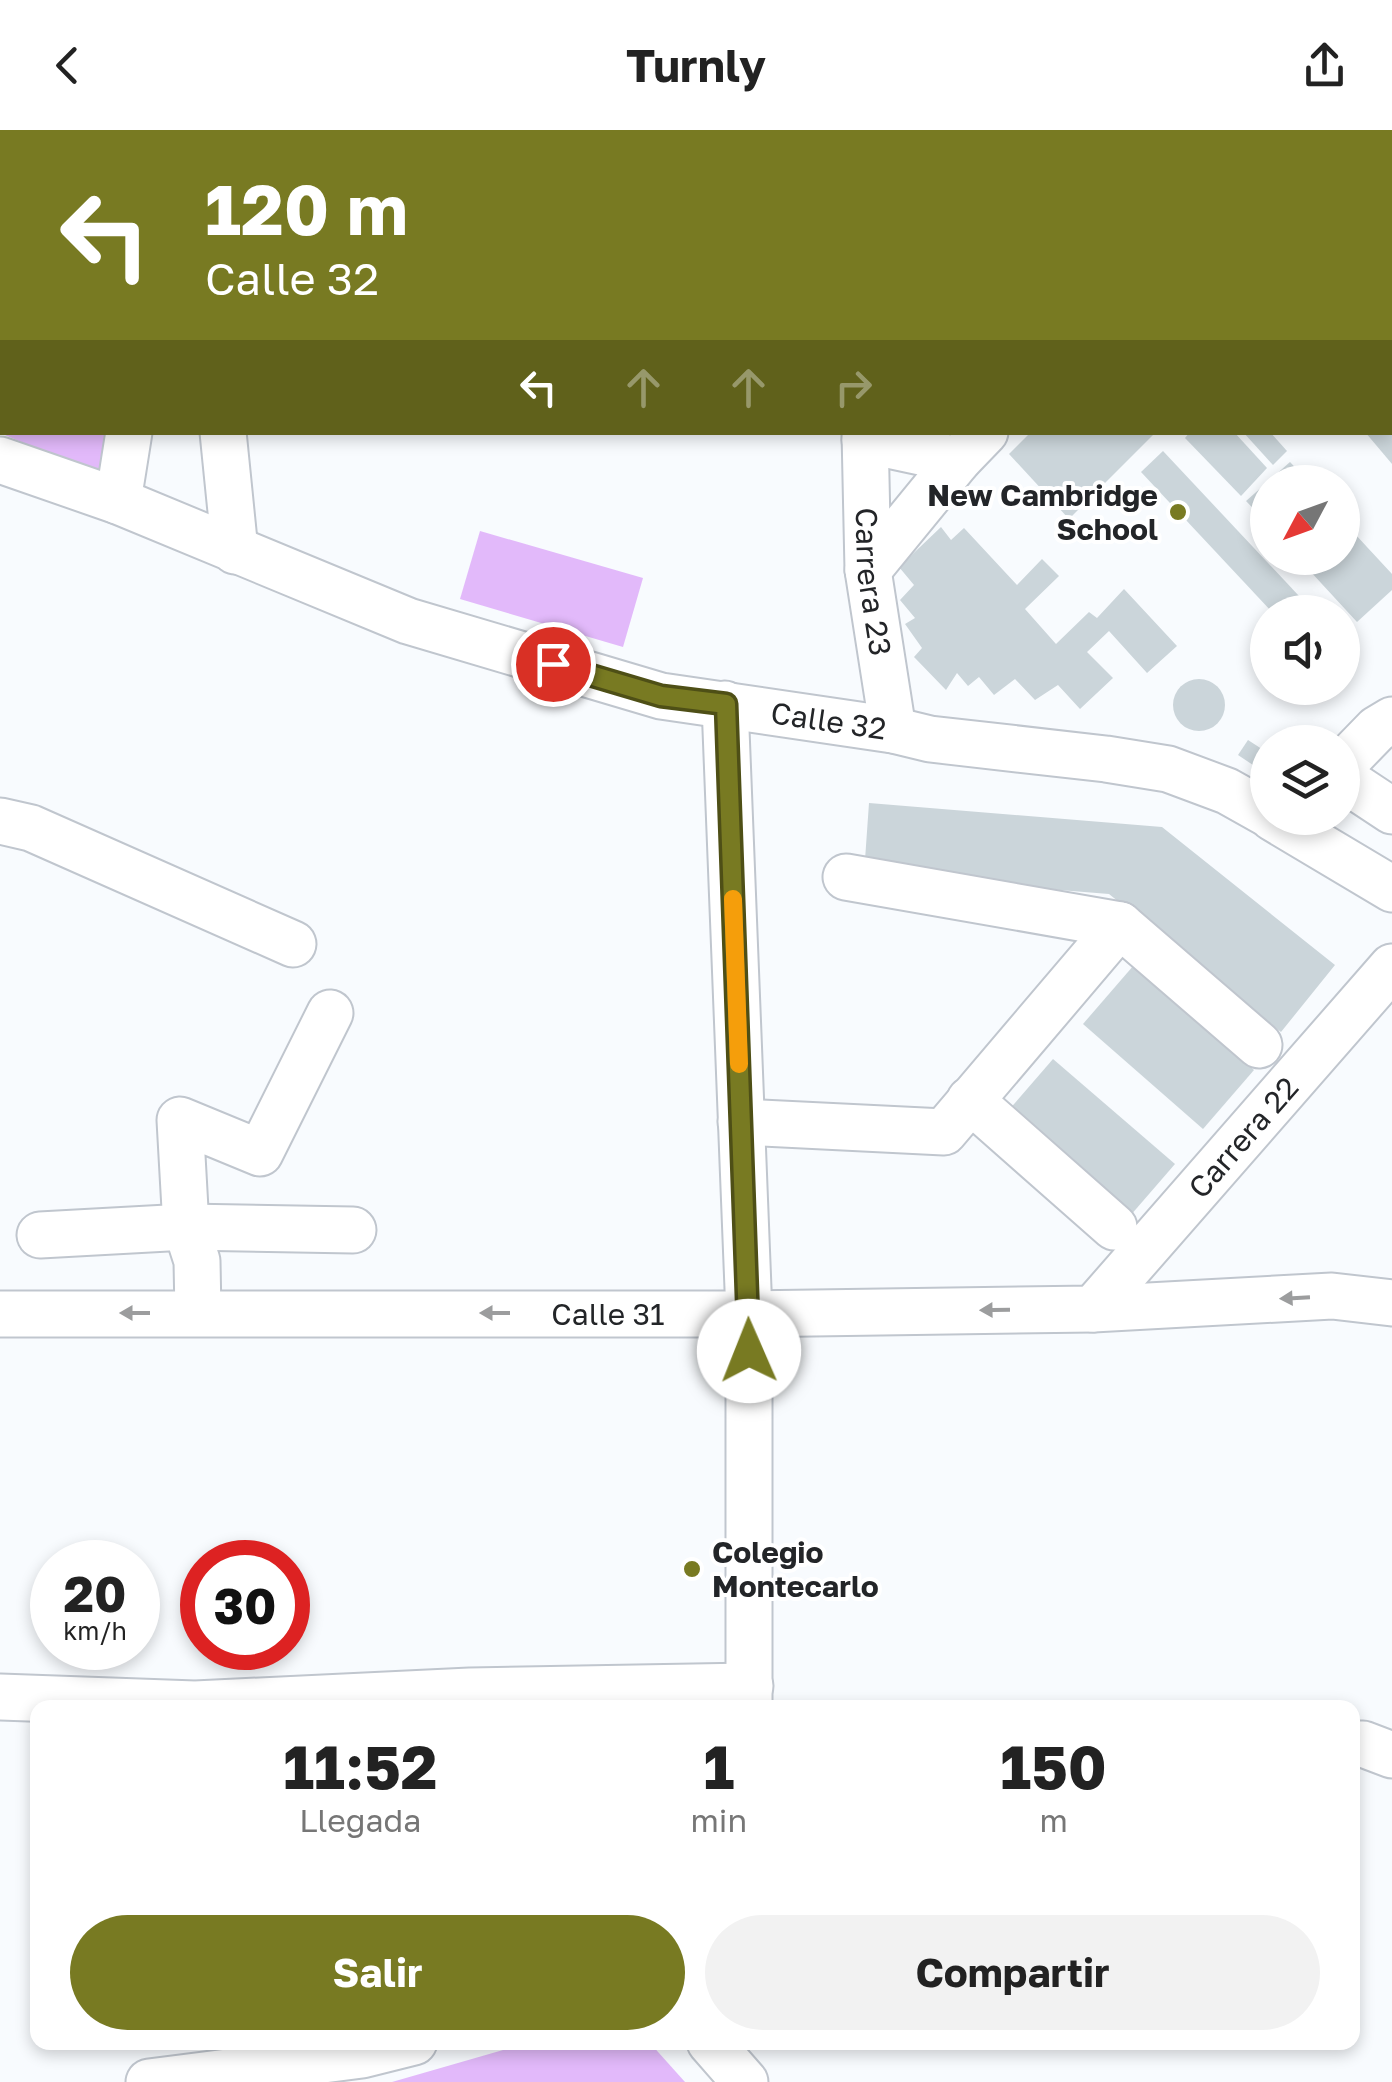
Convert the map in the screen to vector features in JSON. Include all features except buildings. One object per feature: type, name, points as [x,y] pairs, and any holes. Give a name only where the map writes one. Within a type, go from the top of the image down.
[{"type":"street","points":[[118,501],[129,435]]},
{"type":"street","points":[[223,435],[235,551]]},
{"type":"street","points":[[865,436],[972,446]]},
{"type":"street","name":"Carrera 23","points":[[865,436],[868,570],[893,730]]},
{"type":"street","points":[[868,570],[972,446]]},
{"type":"street","name":"Calle 32","points":[[0,460],[118,501],[408,621],[661,696],[893,730],[930,740],[1168,768],[1250,803]]},
{"type":"street","points":[[432,1700],[749,1697],[749,1314],[726,704]]},
{"type":"street","points":[[1360,747],[1392,720]]},
{"type":"street","points":[[1360,790],[1392,811]]},
{"type":"street","points":[[0,821],[31,828],[292,944]]},
{"type":"street","name":"Calle 32","points":[[1305,835],[1392,889]]},
{"type":"street","points":[[846,877],[1120,924],[1259,1045]]},
{"type":"street","points":[[741,1122],[944,1132],[1120,924]]},
{"type":"street","name":"Carrera 22","points":[[1093,1308],[1392,967]]},
{"type":"street","points":[[198,1313],[197,1260],[186,1227],[180,1120],[260,1153],[330,1013]]},
{"type":"street","points":[[970,1100],[1114,1227]]},
{"type":"street","points":[[40,1235],[186,1227],[352,1230]]},
{"type":"street","name":"Calle 31","points":[[0,1314],[749,1314],[1093,1308],[1332,1296],[1392,1303]]},
{"type":"street","points":[[0,1697],[65,1700]]},
{"type":"street","points":[[1360,1744],[1392,1755]]},
{"type":"street","points":[[149,2082],[382,2050]]},
{"type":"street","points":[[717,2050],[746,2082]]},
{"type":"shaded area","points":[[5,435],[110,435],[103,476]]},
{"type":"shaded area","points":[[480,531],[643,578],[623,647],[460,599]]},
{"type":"shaded area","points":[[503,2050],[656,2050],[685,2082],[392,2082]]},
{"type":"slow traffic","points":[[733,899],[739,1064]]},
{"type":"place","name":"New Cambridge School","points":[[1178,512]]},
{"type":"place","name":"Colegio Montecarlo","points":[[692,1569]]},
{"type":"route","points":[[553,664],[661,696],[726,704],[749,1351]]}]
